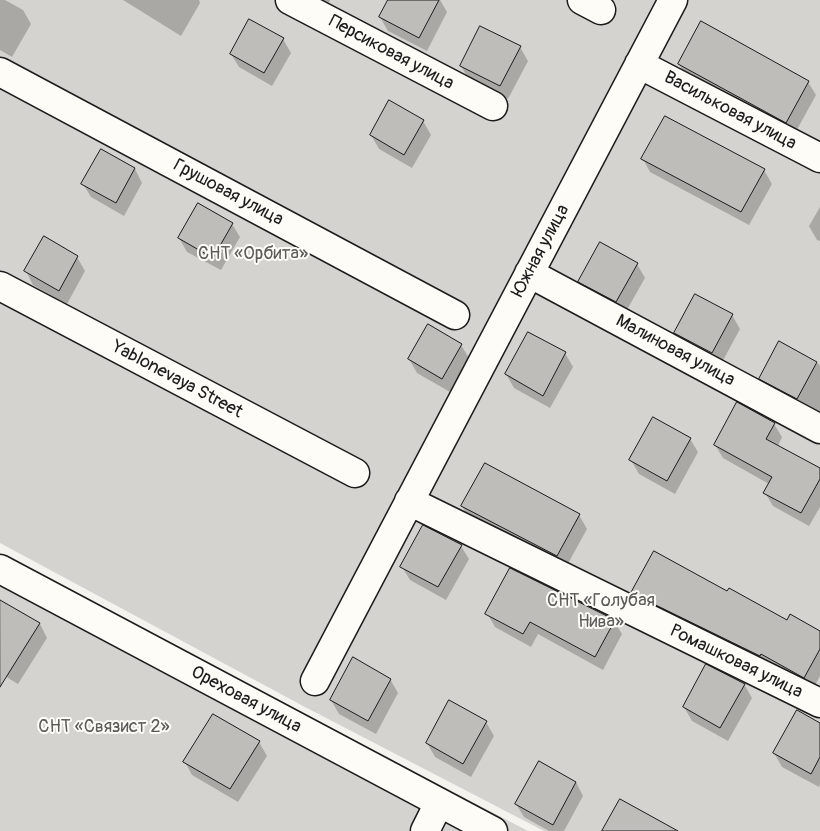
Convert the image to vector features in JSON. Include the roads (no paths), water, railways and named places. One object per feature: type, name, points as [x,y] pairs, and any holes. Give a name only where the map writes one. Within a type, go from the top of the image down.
[{"type":"street","name":"Персиковая улица","points":[[290,0],[493,106]]},
{"type":"street","name":"Южная улица","points":[[315,682],[673,0]]},
{"type":"street","name":"Васильковая улица","points":[[639,64],[820,158]]},
{"type":"street","name":"Грушовая улица","points":[[0,72],[455,315]]},
{"type":"street","name":"Малиновая улица","points":[[529,273],[820,429]]},
{"type":"street","name":"Yablonevaya Street","points":[[0,286],[355,473]]},
{"type":"street","name":"Ромашковая улица","points":[[409,501],[820,703]]},
{"type":"street","name":"Ореховая улица","points":[[0,569],[493,831]]},
{"type":"street","points":[[425,831],[440,803]]},
{"type":"park label","name":"СНТ «Орбита»","points":[[253,254]]},
{"type":"park label","name":"СНТ «Голубая Нива»","points":[[601,611]]},
{"type":"park label","name":"СНТ «Связист 2»","points":[[104,727]]}]
